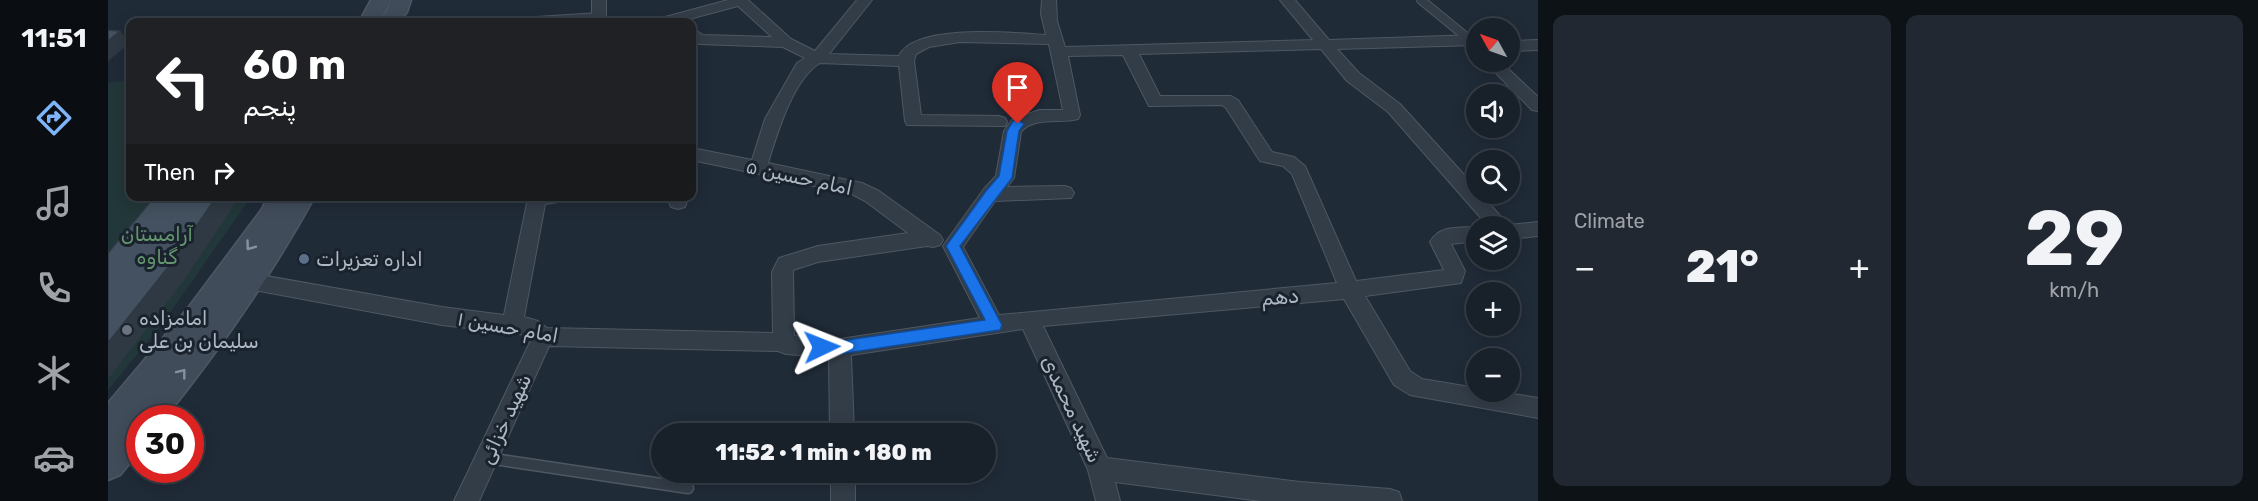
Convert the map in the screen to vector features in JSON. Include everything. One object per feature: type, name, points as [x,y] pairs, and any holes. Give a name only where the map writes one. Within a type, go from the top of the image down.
[{"type":"street","points":[[371,18],[381,0]]},
{"type":"street","points":[[392,18],[401,0]]},
{"type":"street","points":[[599,0],[599,18]]},
{"type":"street","points":[[684,18],[740,0],[786,42],[817,58],[906,61]]},
{"type":"street","points":[[758,168],[773,119],[803,66],[817,58],[865,0]]},
{"type":"street","points":[[953,246],[990,194],[1005,178],[1013,131],[1018,124],[1039,116],[1072,115],[1048,6],[1049,0]]},
{"type":"street","points":[[1287,0],[1353,78],[1394,108],[1490,216]]},
{"type":"street","points":[[696,36],[699,39],[786,42]]},
{"type":"street","points":[[999,122],[913,122],[906,61],[912,48],[945,40],[1010,37],[1057,46],[1128,49],[1466,42]]},
{"type":"street","points":[[1520,46],[1538,45]]},
{"type":"street","points":[[1128,49],[1155,102],[1225,100],[1232,104],[1266,158],[1288,161],[1299,170],[1350,290],[1402,378],[1418,388],[1537,410]]},
{"type":"street","points":[[1502,72],[1538,106]]},
{"type":"street","name":"امام حسین ۵","points":[[696,159],[758,168],[855,188],[872,196],[928,238]]},
{"type":"street","points":[[990,194],[1065,193]]},
{"type":"street","points":[[108,428],[198,316],[273,214],[279,201]]},
{"type":"street","points":[[156,405],[224,320],[300,201]]},
{"type":"street","points":[[513,325],[538,201]]},
{"type":"street","points":[[1520,231],[1538,229]]},
{"type":"street","name":"دهم","points":[[994,325],[1029,319],[1350,290],[1454,277],[1455,271],[1440,242],[1447,236],[1466,235]]},
{"type":"street","points":[[784,342],[782,272],[786,264],[818,254],[928,238],[953,246],[994,325]]},
{"type":"street","name":"امام حسین ۱","points":[[249,281],[442,316],[531,327],[543,337],[784,342],[786,345],[840,348],[994,325]]},
{"type":"street","name":"شهید محمدی","points":[[1029,319],[1100,469],[1108,501]]},
{"type":"street","name":"شهید خزائی","points":[[466,501],[543,337]]},
{"type":"street","points":[[840,348],[842,423]]},
{"type":"street","points":[[108,464],[126,443]]},
{"type":"street","points":[[1100,469],[1300,494],[1390,501]]},
{"type":"street","points":[[843,483],[843,501]]},
{"type":"lane","points":[[1420,0],[1466,36]]},
{"type":"lane","points":[[487,458],[688,488]]},
{"type":"green space","name":"آرامستان گناوه","points":[[126,81],[126,201],[248,201],[162,324],[108,390],[108,83]]},
{"type":"building","points":[[108,30],[120,31],[108,41]]},
{"type":"building","points":[[151,201],[214,201],[169,266],[108,343],[108,253]]},
{"type":"place","name":"اداره تعزیرات","points":[[304,259]]},
{"type":"place","name":"امامزاده سلیمان بن علی","points":[[127,330]]},
{"type":"route","points":[[822,347],[840,348],[994,325],[953,246],[990,194],[1005,178],[1013,131],[1018,124]]}]
